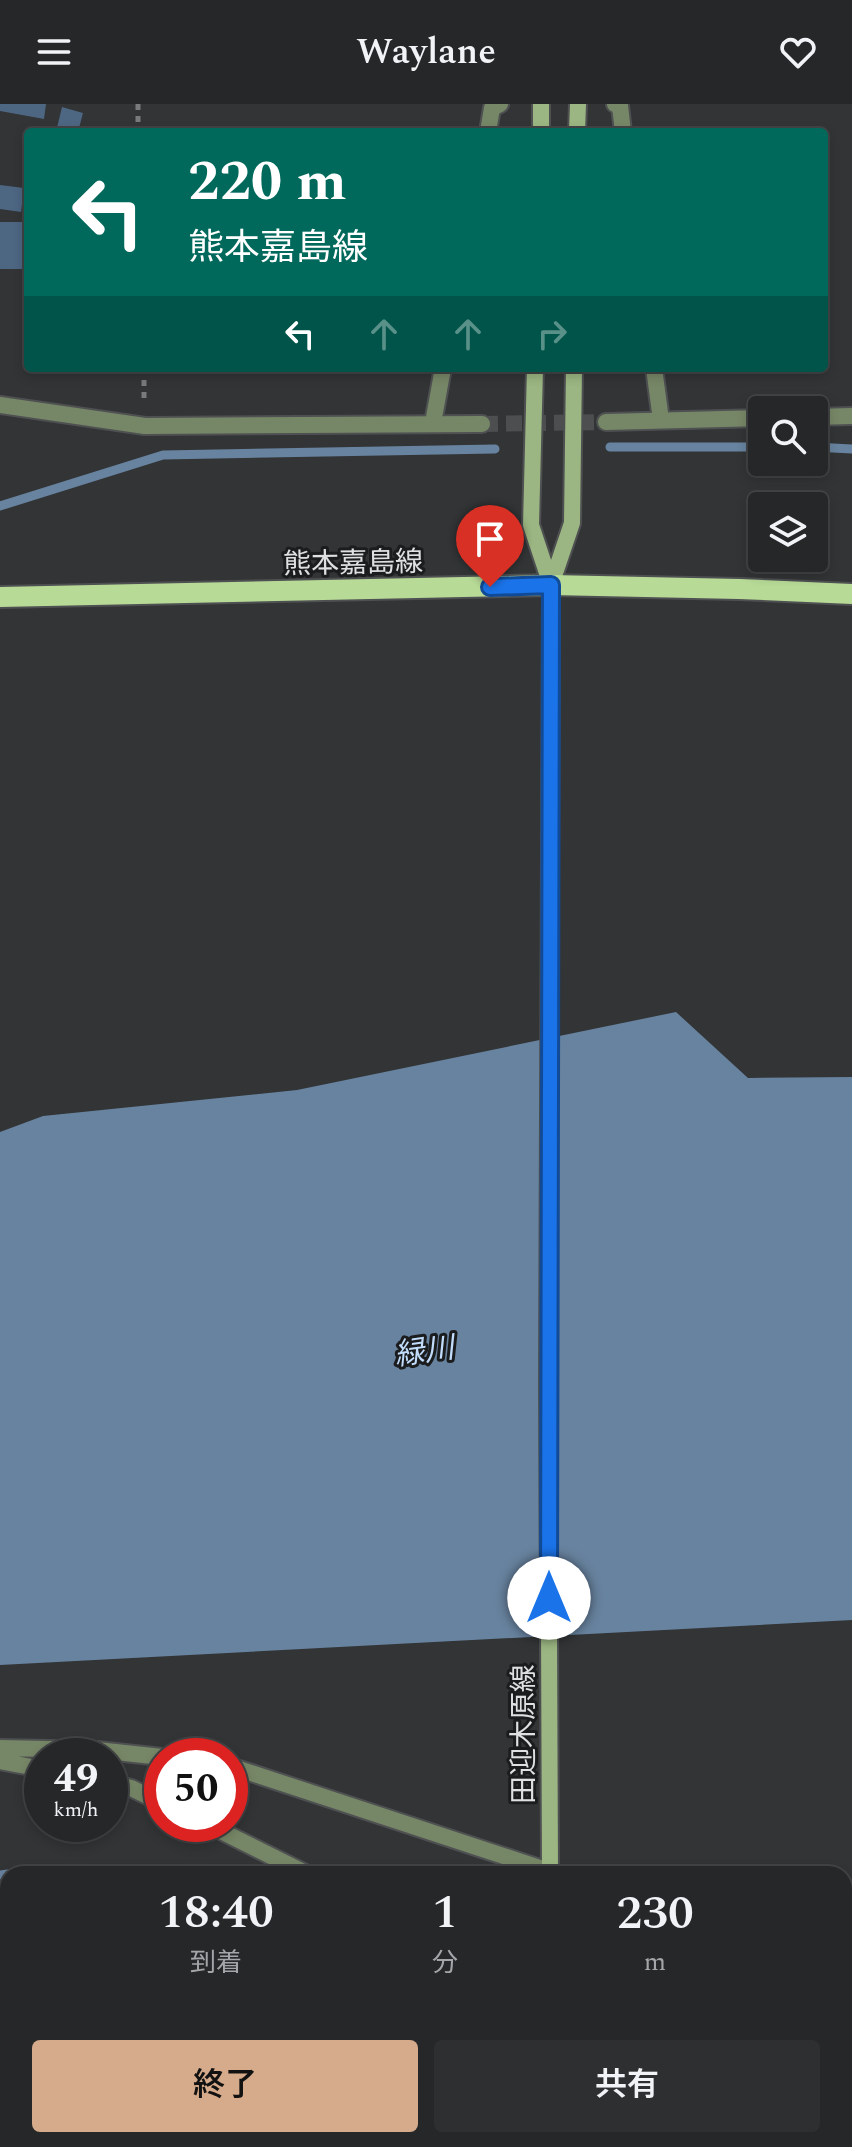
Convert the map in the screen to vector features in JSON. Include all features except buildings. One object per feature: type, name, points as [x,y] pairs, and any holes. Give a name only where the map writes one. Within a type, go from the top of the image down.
[{"type":"main road","points":[[541,104],[541,128]]},
{"type":"main road","points":[[577,128],[578,104]]},
{"type":"main road","name":"田迎木原線","points":[[535,372],[531,525],[551,585],[548,1353],[553,1866]]},
{"type":"main road","name":"田迎木原線","points":[[551,585],[572,523],[574,372]]},
{"type":"main road","name":"熊本嘉島線","points":[[0,597],[551,585],[852,594]]},
{"type":"street","points":[[489,128],[492,108],[500,104]]},
{"type":"street","points":[[615,104],[620,106],[623,128]]},
{"type":"street","points":[[433,423],[442,372]]},
{"type":"street","points":[[655,372],[661,420]]},
{"type":"street","points":[[0,405],[145,426],[482,424]]},
{"type":"street","points":[[828,417],[852,416]]},
{"type":"street","points":[[606,422],[748,418]]},
{"type":"street","points":[[0,1748],[97,1750],[144,1755]]},
{"type":"street","points":[[0,1761],[24,1766]]},
{"type":"street","points":[[248,1772],[532,1866]]},
{"type":"street","points":[[243,1842],[291,1866]]},
{"type":"path","points":[[138,104],[138,128]]},
{"type":"path","points":[[144,372],[145,426]]},
{"type":"water","name":"緑川","points":[[676,1012],[748,1078],[852,1077],[852,1620],[0,1665],[0,1132],[43,1116],[297,1090]]},
{"type":"waterway","points":[[610,447],[748,447]]},
{"type":"waterway","points":[[828,448],[852,449]]},
{"type":"waterway","points":[[0,506],[163,455],[495,449]]},
{"type":"tunnel","points":[[482,424],[606,422]]},
{"type":"route","points":[[490,587],[551,585],[549,1598]]}]
